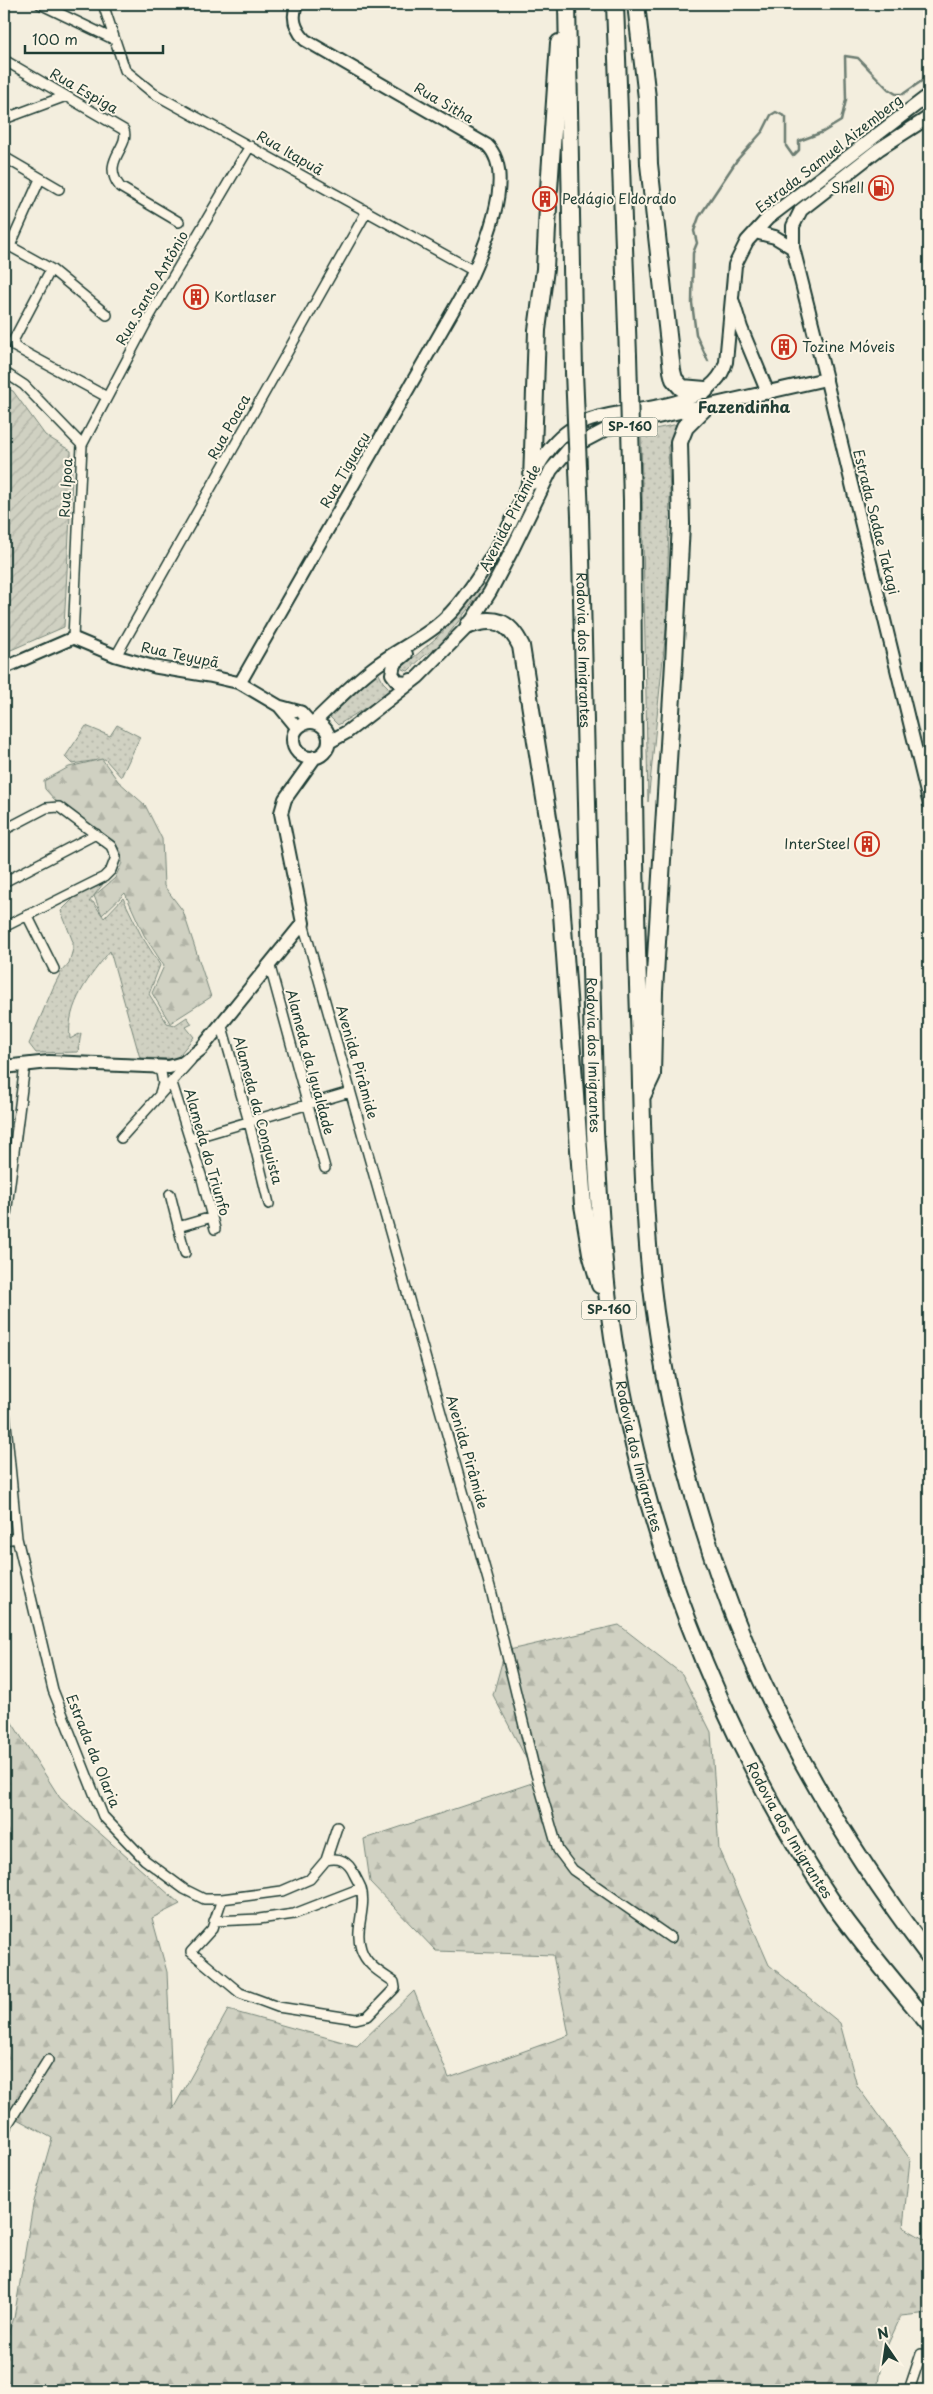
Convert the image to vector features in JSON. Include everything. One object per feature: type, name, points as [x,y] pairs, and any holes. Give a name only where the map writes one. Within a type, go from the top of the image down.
[{"type":"highway","points":[[549,189],[562,4]]},
{"type":"highway","name":"Rodovia dos Imigrantes","points":[[568,4],[574,372],[580,516],[595,1132],[609,1308],[624,1397],[645,1487],[689,1624],[718,1694],[747,1754],[784,1824],[835,1906],[929,2024]]},
{"type":"highway","name":"SP-160","points":[[615,4],[632,500],[634,837],[641,1100],[647,1223],[659,1334],[693,1492],[718,1574],[751,1656],[799,1755],[886,1898],[929,1956]]},
{"type":"highway","points":[[636,4],[647,98],[650,173],[672,371],[674,379],[682,388],[705,390]]},
{"type":"highway","points":[[532,480],[537,330],[545,269],[548,207]]},
{"type":"highway","points":[[641,1100],[652,1074],[654,991],[679,563],[679,442],[685,427],[704,408]]},
{"type":"highway","points":[[469,625],[484,619],[493,620],[508,628],[521,646],[561,900],[579,1162],[586,1229],[596,1273],[609,1308]]},
{"type":"main road","name":"Estrada Samuel Aizemberg","points":[[726,355],[731,294],[738,259],[755,232],[768,218],[929,95]]},
{"type":"main road","name":"Estrada Samuel Aizemberg","points":[[793,248],[793,226],[801,210],[879,149],[929,117]]},
{"type":"main road","points":[[755,232],[776,237],[793,248]]},
{"type":"main road","name":"Estrada Sadae Takagi","points":[[793,248],[826,379]]},
{"type":"main road","points":[[731,294],[743,334],[768,393]]},
{"type":"main road","name":"Avenida Pirâmide","points":[[312,721],[372,669],[436,628],[463,599],[489,562],[549,447],[566,432],[581,424],[614,413],[676,402],[705,390],[720,375],[726,355]]},
{"type":"main road","name":"Avenida Pirâmide","points":[[329,742],[347,732],[418,677],[469,625],[490,592],[551,470],[569,449],[609,428],[826,379]]},
{"type":"main road","points":[[418,677],[402,683],[394,678],[392,669],[394,664],[423,642],[436,628]]},
{"type":"main road","points":[[4,1067],[49,1062],[88,1062],[155,1068],[177,1066],[195,1055],[303,923],[281,813],[285,799],[300,776],[315,757],[326,750],[329,742],[324,728],[312,721],[297,728],[293,744],[300,754],[300,776]]},
{"type":"main road","points":[[300,754],[315,757]]},
{"type":"street","points":[[40,4],[113,39]]},
{"type":"street","name":"Rua Itapuã","points":[[103,4],[113,39],[125,70],[153,93],[474,271]]},
{"type":"street","name":"Rua Sitha","points":[[297,4],[294,17],[295,27],[305,40],[487,145],[494,152],[500,169],[500,186],[489,230],[474,271]]},
{"type":"street","name":"Rua Espiga","points":[[4,60],[124,130],[124,136],[113,163],[114,178],[120,187],[179,222]]},
{"type":"street","points":[[4,119],[66,96]]},
{"type":"street","name":"Rua Santo Antônio","points":[[82,445],[151,314],[250,146]]},
{"type":"street","points":[[4,157],[59,189]]},
{"type":"street","points":[[40,179],[7,244],[51,269],[107,315]]},
{"type":"street","name":"Rua Poaca","points":[[116,656],[367,211]]},
{"type":"street","points":[[51,269],[13,345],[17,349],[107,397]]},
{"type":"street","name":"Rua Tiguaçu","points":[[240,684],[474,271]]},
{"type":"street","name":"Rua Ipoa","points":[[4,372],[24,385],[82,445],[73,638]]},
{"type":"street","name":"Estrada Sadae Takagi","points":[[826,379],[929,803]]},
{"type":"street","points":[[4,668],[73,638]]},
{"type":"street","name":"Rua Teyupã","points":[[73,638],[116,656],[155,667],[209,676],[240,684],[279,706],[302,712],[312,721]]},
{"type":"street","name":"Rua Teyupã","points":[[279,706],[297,728]]},
{"type":"street","points":[[4,830],[53,806],[59,807],[96,834],[114,850],[116,856],[111,870],[104,877],[4,927]]},
{"type":"street","points":[[4,882],[96,834]]},
{"type":"street","points":[[27,915],[54,970]]},
{"type":"street","name":"Avenida Pirâmide","points":[[303,923],[492,1594],[534,1767],[558,1850],[573,1870],[671,1938]]},
{"type":"street","name":"Alameda da Igualdade","points":[[269,963],[325,1168]]},
{"type":"street","name":"Alameda da Conquista","points":[[220,1023],[249,1122],[269,1204]]},
{"type":"street","points":[[121,1138],[195,1055]]},
{"type":"street","points":[[4,1227],[24,1064]]},
{"type":"street","points":[[155,1068],[161,1072],[163,1078],[159,1096]]},
{"type":"street","name":"Alameda do Triunfo","points":[[172,1083],[215,1229]]},
{"type":"street","points":[[190,1139],[350,1092]]},
{"type":"street","points":[[170,1194],[185,1253]]},
{"type":"street","points":[[178,1227],[212,1217]]},
{"type":"street","name":"Estrada da Olaria","points":[[4,1403],[17,1538],[53,1690],[103,1816],[145,1860],[184,1889],[204,1899],[222,1899],[292,1888],[310,1879],[326,1860],[337,1827]]},
{"type":"street","points":[[4,1540],[17,1538]]},
{"type":"street","points":[[222,1899],[212,1929],[191,1952],[240,1994],[278,2007],[356,2019],[368,2016],[395,1988],[394,1982],[370,1966],[361,1950],[357,1930],[362,1908],[361,1888],[349,1865],[337,1858],[326,1860]]},
{"type":"street","points":[[214,1921],[259,1919],[294,1914],[361,1888]]},
{"type":"street","points":[[4,2130],[48,2060]]},
{"type":"street","points":[[909,2390],[921,2354]]},
{"type":"green space","points":[[4,387],[13,391],[45,435],[71,451],[72,479],[64,627],[4,653]]},
{"type":"green space","points":[[678,424],[668,447],[670,495],[666,630],[648,802],[641,432]]},
{"type":"green space","points":[[484,584],[485,587],[440,645],[424,656],[408,671],[403,669],[402,665],[436,638]]},
{"type":"green space","points":[[378,672],[383,682],[392,691],[338,725],[330,717]]},
{"type":"green space","points":[[117,725],[140,737],[121,777],[105,759],[72,764],[65,757],[86,726],[110,736]]},
{"type":"green space","points":[[102,759],[118,781],[145,805],[162,839],[164,886],[183,911],[211,997],[170,1023],[152,993],[164,966],[144,935],[125,893],[102,915],[94,896],[115,878],[122,863],[121,852],[114,841],[56,801],[45,789],[44,781],[69,767]]},
{"type":"green space","points":[[103,884],[89,902],[93,902],[104,918],[123,898],[141,935],[160,965],[149,994],[167,1023],[175,1025],[187,1017],[192,1024],[186,1027],[194,1037],[176,1059],[140,1058],[110,951],[81,991],[72,1014],[70,1039],[81,1033],[78,1052],[36,1053],[29,1044],[53,988],[61,972],[69,963],[73,949],[73,942],[61,911],[75,897]]},
{"type":"green space","points":[[619,1625],[682,1674],[711,1732],[719,1850],[769,1965],[840,2023],[857,2086],[910,2159],[903,2227],[929,2242],[929,2313],[901,2316],[882,2357],[877,2390],[4,2390],[4,2344],[14,2318],[33,2205],[52,2138],[4,2112],[4,1710],[60,1798],[180,1904],[152,1918],[167,1972],[173,2109],[228,2010],[357,2046],[414,1991],[449,2078],[569,2035],[553,1955],[436,1951],[370,1882],[364,1839],[538,1781],[493,1695],[505,1651]]},
{"type":"waterway","points":[[708,361],[696,334],[692,303],[693,253],[697,243],[694,231],[699,217],[737,160],[763,131],[771,115],[776,112],[786,117],[786,146],[793,156],[799,150],[799,141],[823,132],[841,121],[846,100],[845,56],[858,58],[888,89],[896,94],[903,94],[926,78]]},
{"type":"place","name":"Shell","points":[[881,188]]},
{"type":"place","name":"Pedágio Eldorado","points":[[545,199]]},
{"type":"place","name":"Kortlaser","points":[[196,297]]},
{"type":"place","name":"Tozine Móveis","points":[[784,347]]},
{"type":"place","name":"InterSteel","points":[[867,844]]},
{"type":"district","name":"Fazendinha","points":[[744,407]]}]
